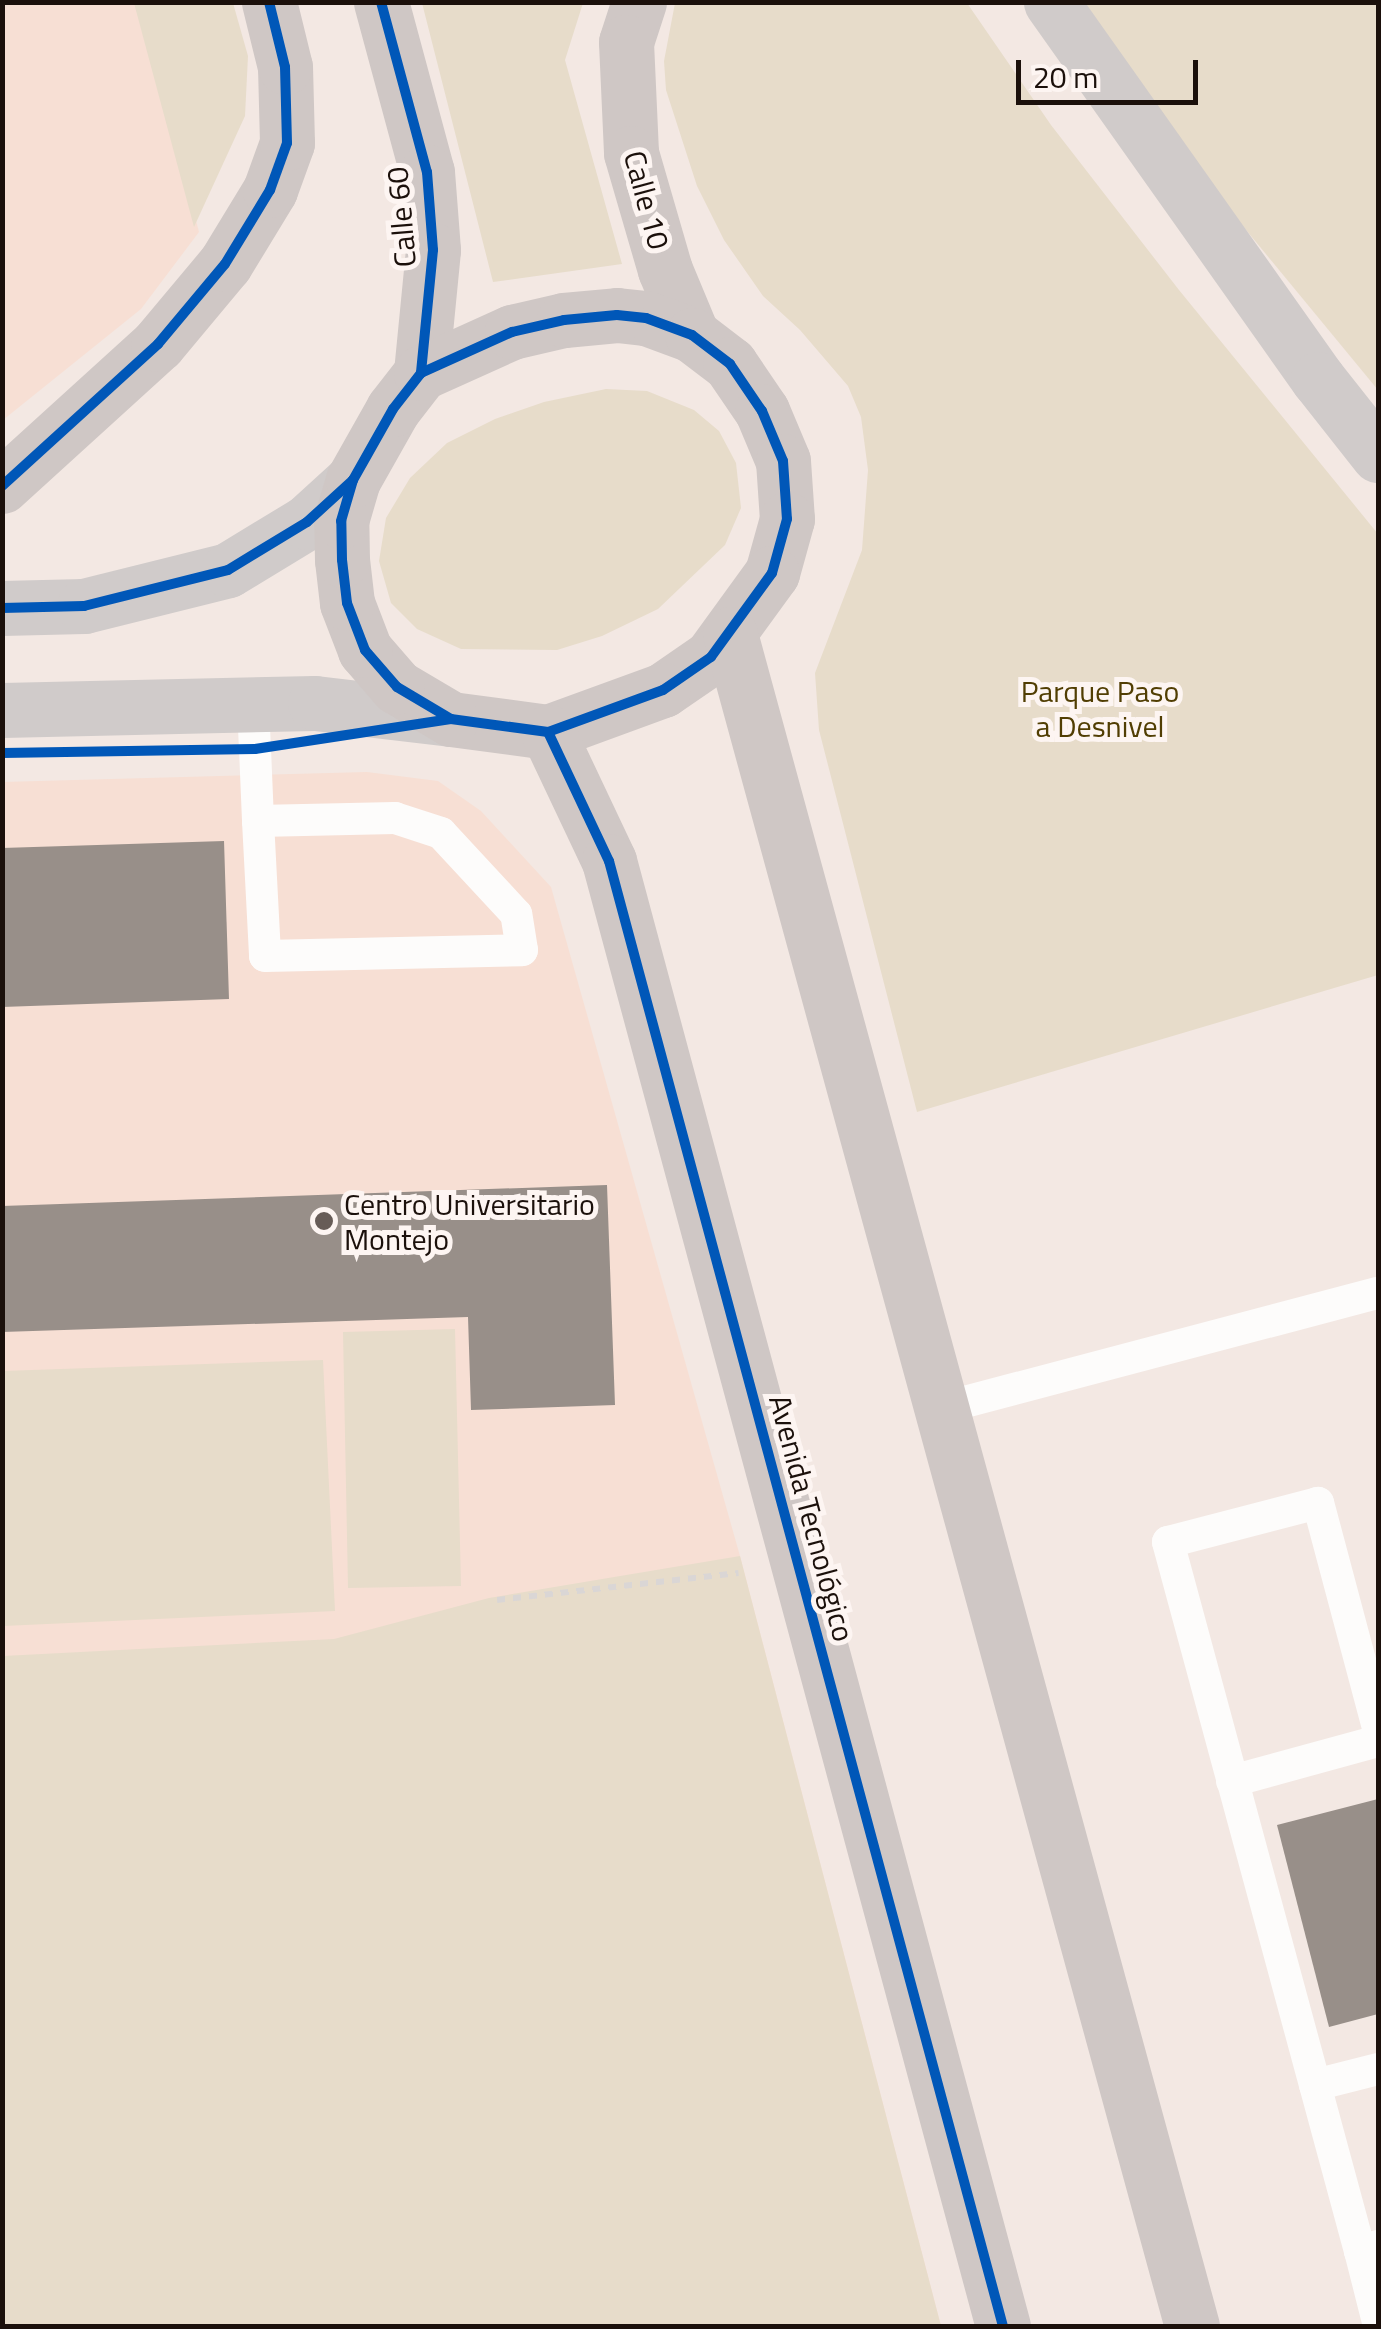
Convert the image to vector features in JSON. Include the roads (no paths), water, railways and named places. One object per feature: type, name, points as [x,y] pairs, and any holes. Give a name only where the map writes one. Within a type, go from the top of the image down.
[{"type":"main road","points":[[2,486],[158,344],[224,264],[270,190],[286,142],[286,67],[269,2]]},
{"type":"main road","name":"Calle 60","points":[[380,2],[427,172],[433,250],[421,372]]},
{"type":"main road","name":"Calle 10","points":[[639,2],[626,42],[631,154],[666,270],[692,335]]},
{"type":"main road","points":[[1051,2],[1318,380],[1378,455]]},
{"type":"main road","points":[[2,710],[315,704],[548,732],[664,690],[711,657],[730,634],[772,573],[788,519],[783,461],[762,411],[730,364],[692,335],[646,318],[617,315],[564,320],[512,332],[421,372],[393,409],[353,480],[341,521],[346,603],[365,650],[396,687],[451,719]]},
{"type":"main road","points":[[2,608],[84,606],[228,570],[307,522],[353,480]]},
{"type":"main road","points":[[730,634],[1192,2326]]},
{"type":"main road","name":"Avenida Tecnológico","points":[[548,732],[608,860],[1003,2326]]},
{"type":"lane","points":[[252,704],[258,821],[265,956],[522,950],[516,914],[441,833],[395,818],[258,821]]},
{"type":"lane","points":[[942,1408],[1378,1292]]},
{"type":"lane","points":[[1378,1728],[1318,1503],[1168,1542],[1314,2086],[1369,2249],[1378,2322]]},
{"type":"lane","points":[[1232,1780],[1378,1741]]},
{"type":"lane","points":[[1314,2086],[1378,2068]]},
{"type":"place","name":"Centro Universitario Montejo","points":[[324,1221]]},
{"type":"park label","name":"Parque Paso a Desnivel","points":[[1100,708]]}]
